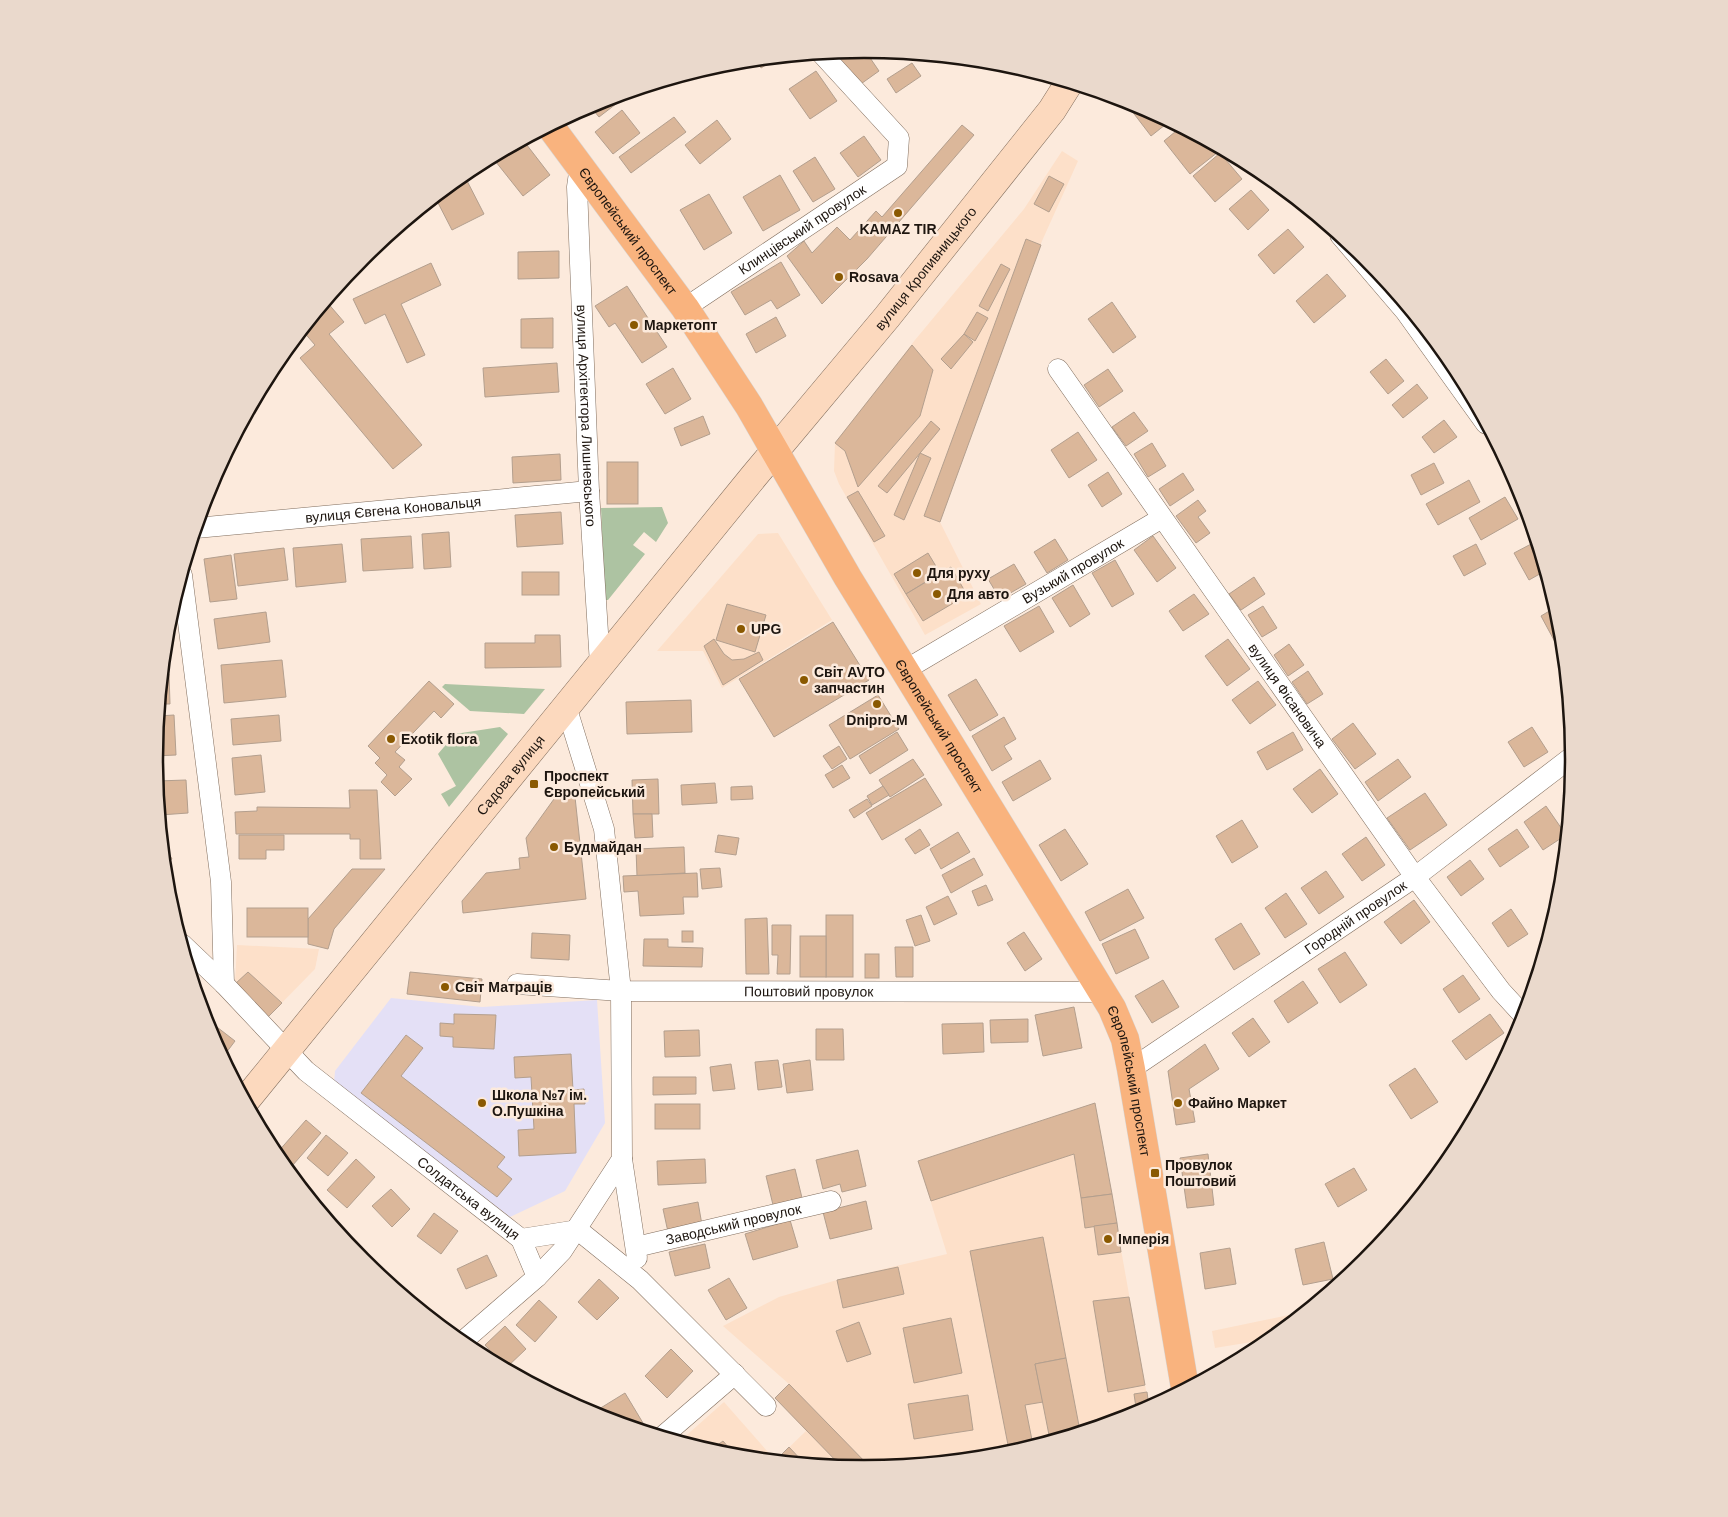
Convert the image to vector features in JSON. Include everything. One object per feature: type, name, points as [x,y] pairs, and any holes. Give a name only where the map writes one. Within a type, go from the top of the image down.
[{"type":"main road","name":"вулиця Кропивницького","points":[[775,450],[894,310],[1052,110],[1066,88]]},
{"type":"main road","name":"Європейський проспект","points":[[553,130],[684,308],[749,406],[848,578],[1103,992],[1125,1039],[1132,1069],[1184,1382]]},
{"type":"main road","name":"Садова вулиця","points":[[250,1096],[775,450]]},
{"type":"street","name":"Клинцівський провулок","points":[[684,308],[897,166],[899,138],[826,59]]},
{"type":"street","name":"вулиця Архітектора Лишневського","points":[[580,166],[577,187],[589,491],[600,664]]},
{"type":"street","name":"вулиця Фісановича","points":[[1058,369],[1415,877],[1500,991],[1518,1010]]},
{"type":"street","name":"вулиця Євгена Коновальця","points":[[202,527],[589,491]]},
{"type":"street","name":"Вузький провулок","points":[[905,670],[1162,518]]},
{"type":"street","points":[[184,590],[221,882],[224,984]]},
{"type":"street","points":[[566,706],[604,828],[621,991],[622,1159],[640,1280]]},
{"type":"street","name":"Городній провулок","points":[[1132,1069],[1415,877],[1565,763]]},
{"type":"street","name":"Солдатська вулиця","points":[[191,952],[224,984],[306,1071],[521,1239],[578,1230]]},
{"type":"street","name":"Поштовий провулок","points":[[517,984],[621,991],[1103,992]]},
{"type":"street","points":[[468,1337],[538,1277],[562,1251],[578,1230],[622,1159]]},
{"type":"street","name":"Заводський провулок","points":[[636,1247],[830,1201]]},
{"type":"street","points":[[578,1230],[640,1280],[766,1406]]},
{"type":"street","points":[[521,1239],[538,1277]]},
{"type":"street","points":[[668,1431],[735,1374]]},
{"type":"shaded area","points":[[1062,151],[1078,161],[1042,241],[940,522],[981,604],[925,635],[839,484],[834,471],[835,443],[915,340],[1024,209]]},
{"type":"shaded area","points":[[778,533],[832,620],[722,688],[703,651],[657,651],[758,534]]},
{"type":"shaded area","points":[[237,945],[319,949],[315,969],[268,1017],[235,984]]},
{"type":"shaded area","name":"Школа №7 ім. О.Пушкіна","points":[[391,998],[482,1007],[597,1000],[605,1123],[565,1191],[510,1217],[334,1083],[335,1071]]},
{"type":"shaded area","points":[[1095,1103],[1148,1399],[1089,1422],[1045,1436],[955,1454],[864,1460],[781,1455],[806,1431],[775,1398],[789,1384],[723,1326],[779,1297],[837,1280],[947,1254],[918,1161]]},
{"type":"shaded area","points":[[1292,1314],[1251,1342],[1215,1348],[1212,1331]]},
{"type":"shaded area","points":[[724,1402],[769,1453],[727,1446],[685,1436]]},
{"type":"green space","points":[[662,507],[668,523],[656,542],[644,532],[633,545],[645,554],[608,600],[605,600],[601,508]]},
{"type":"green space","points":[[445,684],[545,689],[524,714],[470,711],[442,687]]},
{"type":"green space","points":[[500,727],[508,734],[449,807],[441,794],[456,786],[438,754],[455,734]]},
{"type":"building","points":[[870,58],[879,71],[858,86],[840,59]]},
{"type":"building","points":[[912,63],[921,76],[896,93],[887,79]]},
{"type":"building","points":[[816,71],[837,101],[810,119],[789,89]]},
{"type":"building","points":[[617,103],[599,117],[595,112]]},
{"type":"building","points":[[622,110],[640,133],[613,154],[595,132]]},
{"type":"building","points":[[1132,111],[1164,126],[1151,136]]},
{"type":"building","points":[[674,117],[686,132],[631,173],[619,157]]},
{"type":"building","points":[[717,120],[731,139],[700,164],[685,145]]},
{"type":"building","points":[[962,125],[974,135],[867,259],[822,304],[787,256],[804,241],[812,253],[837,227],[850,240],[876,211],[882,217]]},
{"type":"building","points":[[1176,131],[1217,153],[1190,174],[1164,141]]},
{"type":"building","points":[[864,136],[881,160],[858,177],[840,153]]},
{"type":"building","points":[[526,144],[550,175],[523,196],[496,162]]},
{"type":"building","points":[[1219,154],[1242,179],[1215,202],[1193,176]]},
{"type":"building","points":[[815,157],[835,189],[813,202],[793,171]]},
{"type":"building","points":[[780,175],[800,210],[763,231],[743,197]]},
{"type":"building","points":[[1049,176],[1064,184],[1049,212],[1034,204]]},
{"type":"building","points":[[467,181],[484,214],[452,230],[437,202]]},
{"type":"building","points":[[1251,190],[1269,210],[1248,230],[1229,209]]},
{"type":"building","points":[[709,194],[732,233],[704,250],[680,210]]},
{"type":"building","points":[[1288,229],[1304,247],[1274,274],[1258,255]]},
{"type":"building","points":[[1026,239],[1041,245],[940,522],[924,516]]},
{"type":"building","points":[[559,251],[559,278],[518,279],[518,252]]},
{"type":"building","points":[[781,262],[800,295],[777,309],[771,300],[745,315],[731,292]]},
{"type":"building","points":[[431,263],[441,285],[401,304],[425,355],[407,363],[385,314],[365,324],[353,299]]},
{"type":"building","points":[[1001,264],[1010,269],[988,311],[979,306]]},
{"type":"building","points":[[1327,274],[1346,296],[1314,323],[1296,301]]},
{"type":"building","name":"Маркетопт","points":[[627,286],[667,347],[642,363],[615,323],[609,327],[595,306]]},
{"type":"building","points":[[1112,302],[1136,337],[1113,353],[1088,319]]},
{"type":"building","points":[[330,305],[344,322],[329,334],[422,445],[393,469],[300,358],[315,345],[306,335]]},
{"type":"building","points":[[977,312],[988,318],[975,341],[964,334]]},
{"type":"building","points":[[776,317],[786,336],[756,353],[746,334]]},
{"type":"building","points":[[553,318],[553,348],[521,348],[521,319]]},
{"type":"building","points":[[964,334],[973,342],[951,369],[941,359]]},
{"type":"building","points":[[912,345],[933,370],[920,416],[858,487],[845,451],[835,443]]},
{"type":"building","points":[[1386,359],[1404,381],[1388,394],[1370,372]]},
{"type":"building","points":[[557,363],[559,392],[485,397],[483,368]]},
{"type":"building","points":[[673,368],[691,399],[665,414],[646,384]]},
{"type":"building","points":[[1108,369],[1123,391],[1099,407],[1084,385]]},
{"type":"building","points":[[1417,384],[1428,398],[1403,418],[1392,405]]},
{"type":"building","points":[[1134,412],[1148,431],[1126,446],[1112,427]]},
{"type":"building","points":[[703,416],[710,434],[681,446],[674,428]]},
{"type":"building","points":[[1444,420],[1457,437],[1434,453],[1422,437]]},
{"type":"building","points":[[931,421],[940,429],[887,493],[878,486]]},
{"type":"building","points":[[1078,432],[1097,460],[1069,478],[1051,450]]},
{"type":"building","points":[[1152,443],[1166,466],[1148,477],[1134,454]]},
{"type":"building","points":[[920,453],[931,458],[904,520],[894,515]]},
{"type":"building","points":[[560,454],[561,480],[513,483],[512,457]]},
{"type":"building","points":[[607,462],[638,462],[638,504],[607,504]]},
{"type":"building","points":[[1434,463],[1444,483],[1421,495],[1411,475]]},
{"type":"building","points":[[1108,472],[1122,494],[1102,507],[1088,485]]},
{"type":"building","points":[[1183,473],[1194,490],[1170,506],[1159,489]]},
{"type":"building","points":[[1469,480],[1480,502],[1438,525],[1426,504]]},
{"type":"building","points":[[858,491],[885,536],[874,542],[847,497]]},
{"type":"building","points":[[1505,497],[1518,519],[1481,540],[1469,518]]},
{"type":"building","points":[[1198,500],[1206,511],[1198,517],[1210,533],[1196,543],[1176,516]]},
{"type":"building","points":[[561,512],[563,544],[517,547],[515,515]]},
{"type":"building","points":[[449,532],[451,567],[424,569],[422,534]]},
{"type":"building","points":[[411,536],[413,568],[363,571],[361,539]]},
{"type":"building","points":[[1153,536],[1176,568],[1157,582],[1134,550]]},
{"type":"building","points":[[1055,539],[1068,560],[1047,573],[1034,552]]},
{"type":"building","points":[[342,544],[346,582],[296,587],[293,548]]},
{"type":"building","points":[[1476,544],[1486,564],[1464,576],[1453,556]]},
{"type":"building","points":[[1531,544],[1540,574],[1529,580],[1514,553]]},
{"type":"building","points":[[284,548],[288,580],[238,586],[234,554]]},
{"type":"building","name":"Для руху","points":[[928,553],[940,573],[906,594],[894,574]]},
{"type":"building","points":[[231,555],[237,599],[210,602],[204,559]]},
{"type":"building","points":[[1115,560],[1134,594],[1112,607],[1092,573]]},
{"type":"building","points":[[1014,564],[1026,584],[1000,599],[988,579]]},
{"type":"building","name":"Для авто","points":[[951,567],[967,595],[923,621],[906,594]]},
{"type":"building","points":[[522,572],[559,572],[559,595],[522,595]]},
{"type":"building","points":[[1254,577],[1265,594],[1241,610],[1229,594]]},
{"type":"building","points":[[1073,585],[1090,614],[1070,627],[1052,598]]},
{"type":"building","points":[[1194,594],[1209,614],[1183,631],[1169,611]]},
{"type":"building","points":[[727,604],[766,615],[755,652],[716,640]]},
{"type":"building","points":[[1039,606],[1054,632],[1020,652],[1004,626]]},
{"type":"building","points":[[1263,606],[1277,628],[1262,637],[1248,615]]},
{"type":"building","points":[[1549,611],[1555,642],[1541,616]]},
{"type":"building","points":[[266,612],[270,642],[218,649],[214,619]]},
{"type":"building","name":"Світ AVTO запчастин","points":[[833,622],[869,680],[774,737],[739,679]]},
{"type":"building","points":[[535,635],[560,635],[561,667],[485,668],[485,643],[535,643]]},
{"type":"building","points":[[714,639],[724,654],[732,660],[744,659],[759,652],[763,660],[723,685],[704,646]]},
{"type":"building","points":[[1228,639],[1250,669],[1227,686],[1205,656]]},
{"type":"building","points":[[1289,644],[1304,665],[1288,676],[1274,655]]},
{"type":"building","points":[[282,660],[286,697],[224,703],[221,665]]},
{"type":"building","points":[[1308,671],[1323,694],[1307,704],[1292,682]]},
{"type":"building","points":[[168,674],[170,704],[166,704]]},
{"type":"building","points":[[976,679],[998,715],[970,731],[948,695]]},
{"type":"building","name":"Exotik flora","points":[[429,681],[454,704],[441,718],[434,711],[395,752],[405,760],[399,767],[412,779],[395,796],[381,782],[387,775],[375,763],[380,758],[368,746]]},
{"type":"building","points":[[1258,681],[1276,705],[1250,724],[1232,700]]},
{"type":"building","points":[[878,695],[899,729],[850,759],[829,725]]},
{"type":"building","points":[[691,700],[692,732],[627,734],[626,702]]},
{"type":"building","points":[[174,715],[176,755],[163,756],[165,716]]},
{"type":"building","points":[[279,715],[281,741],[233,745],[231,719]]},
{"type":"building","points":[[1004,717],[1016,739],[1004,746],[1012,759],[992,771],[972,736]]},
{"type":"building","points":[[1353,723],[1376,754],[1355,769],[1332,739]]},
{"type":"building","points":[[1532,727],[1548,752],[1524,767],[1508,742]]},
{"type":"building","points":[[897,732],[908,750],[870,774],[859,756]]},
{"type":"building","points":[[1293,732],[1303,750],[1267,770],[1257,752]]},
{"type":"building","points":[[839,746],[847,759],[832,769],[823,756]]},
{"type":"building","points":[[261,755],[265,792],[235,795],[232,758]]},
{"type":"building","points":[[913,759],[924,775],[890,797],[879,780]]},
{"type":"building","points":[[1398,759],[1411,777],[1378,801],[1365,782]]},
{"type":"building","points":[[1040,760],[1051,779],[1013,801],[1002,782]]},
{"type":"building","points":[[842,765],[850,778],[833,788],[825,775]]},
{"type":"building","points":[[1320,769],[1338,794],[1312,813],[1293,789]]},
{"type":"building","points":[[925,778],[942,805],[882,840],[866,813]]},
{"type":"building","points":[[658,779],[659,814],[633,814],[632,780]]},
{"type":"building","points":[[186,780],[188,813],[166,815],[164,781]]},
{"type":"building","points":[[715,783],[717,803],[682,805],[681,785]]},
{"type":"building","points":[[752,786],[753,799],[731,800],[731,787]]},
{"type":"building","points":[[883,786],[889,795],[872,805],[867,796]]},
{"type":"building","points":[[349,790],[377,790],[381,859],[360,859],[360,839],[350,839],[350,834],[236,834],[235,812],[257,811],[257,807],[350,808]]},
{"type":"building","points":[[1425,793],[1447,825],[1410,850],[1387,818]]},
{"type":"building","name":"Будмайдан","points":[[575,797],[586,899],[463,913],[462,901],[486,873],[520,869],[519,858],[529,857],[526,838],[554,799]]},
{"type":"building","points":[[867,799],[872,806],[854,818],[849,810]]},
{"type":"building","points":[[1546,806],[1561,828],[1560,839],[1543,850],[1524,822]]},
{"type":"building","points":[[633,814],[652,814],[653,837],[635,838]]},
{"type":"building","points":[[1242,820],[1258,847],[1232,863],[1216,836]]},
{"type":"building","points":[[920,829],[930,845],[915,854],[905,839]]},
{"type":"building","points":[[1065,829],[1088,864],[1061,881],[1039,845]]},
{"type":"building","points":[[1517,829],[1529,847],[1500,867],[1488,849]]},
{"type":"building","points":[[958,832],[970,852],[941,869],[930,849]]},
{"type":"building","points":[[239,835],[284,835],[284,850],[266,850],[266,859],[239,859]]},
{"type":"building","points":[[718,835],[739,838],[736,855],[715,852]]},
{"type":"building","points":[[1366,837],[1385,865],[1362,881],[1342,854]]},
{"type":"building","points":[[684,847],[685,873],[637,876],[636,849]]},
{"type":"building","points":[[974,858],[983,875],[951,893],[942,875]]},
{"type":"building","points":[[1470,860],[1484,879],[1461,896],[1447,877]]},
{"type":"building","points":[[720,868],[722,887],[702,889],[700,869]]},
{"type":"building","points":[[352,869],[385,869],[334,929],[328,949],[308,944],[308,919]]},
{"type":"building","points":[[1326,871],[1344,897],[1319,914],[1301,888]]},
{"type":"building","points":[[697,873],[698,897],[683,897],[684,914],[640,916],[638,891],[624,892],[623,876]]},
{"type":"building","points":[[986,885],[993,900],[978,906],[972,891]]},
{"type":"building","points":[[1128,889],[1144,918],[1100,941],[1085,912]]},
{"type":"building","points":[[1286,893],[1307,924],[1285,938],[1265,908]]},
{"type":"building","points":[[948,896],[957,914],[934,925],[926,907]]},
{"type":"building","points":[[1414,900],[1430,922],[1401,944],[1384,922]]},
{"type":"building","points":[[247,908],[308,908],[308,937],[247,937]]},
{"type":"building","points":[[1511,909],[1528,934],[1508,947],[1492,923]]},
{"type":"building","points":[[826,915],[853,915],[853,977],[826,977]]},
{"type":"building","points":[[921,915],[930,941],[915,946],[906,920]]},
{"type":"building","points":[[767,918],[769,974],[746,974],[745,919]]},
{"type":"building","points":[[1241,923],[1260,954],[1234,970],[1215,939]]},
{"type":"building","points":[[772,925],[791,925],[790,974],[777,974],[778,955],[772,955]]},
{"type":"building","points":[[1135,929],[1149,958],[1116,974],[1102,944]]},
{"type":"building","points":[[682,931],[693,931],[693,942],[682,942]]},
{"type":"building","points":[[1024,932],[1042,959],[1025,971],[1007,943]]},
{"type":"building","points":[[532,933],[570,935],[569,960],[531,958]]},
{"type":"building","points":[[800,936],[826,936],[826,977],[800,977]]},
{"type":"building","points":[[644,939],[668,939],[668,947],[703,948],[702,967],[643,966]]},
{"type":"building","points":[[895,947],[913,947],[913,977],[896,977]]},
{"type":"building","points":[[1345,952],[1367,985],[1340,1003],[1318,969]]},
{"type":"building","points":[[865,954],[879,954],[879,978],[865,978]]},
{"type":"building","points":[[248,972],[282,1003],[268,1017],[235,984]]},
{"type":"building","name":"Світ Матраців","points":[[410,972],[482,979],[480,1002],[407,994]]},
{"type":"building","points":[[1463,975],[1480,999],[1459,1013],[1443,989]]},
{"type":"building","points":[[1163,980],[1179,1007],[1152,1023],[1135,996]]},
{"type":"building","points":[[1303,981],[1318,1003],[1288,1023],[1274,1001]]},
{"type":"building","points":[[1074,1007],[1082,1048],[1043,1056],[1035,1015]]},
{"type":"building","points":[[454,1014],[496,1015],[494,1049],[453,1047],[453,1037],[440,1036],[440,1023],[454,1024]]},
{"type":"building","points":[[1490,1014],[1504,1033],[1466,1060],[1452,1041]]},
{"type":"building","points":[[1253,1018],[1270,1042],[1249,1057],[1232,1033]]},
{"type":"building","points":[[1028,1019],[1028,1042],[991,1043],[990,1020]]},
{"type":"building","points":[[983,1023],[984,1052],[943,1054],[942,1024]]},
{"type":"building","points":[[216,1026],[235,1041],[227,1052]]},
{"type":"building","points":[[816,1029],[843,1029],[844,1060],[816,1060]]},
{"type":"building","points":[[699,1030],[700,1056],[665,1057],[664,1031]]},
{"type":"building","points":[[406,1035],[423,1048],[401,1076],[505,1157],[497,1167],[512,1179],[497,1197],[361,1093]]},
{"type":"building","points":[[1205,1044],[1219,1069],[1189,1089],[1195,1122],[1176,1125],[1168,1071]]},
{"type":"building","points":[[571,1054],[573,1090],[584,1089],[585,1104],[574,1104],[576,1153],[519,1156],[518,1130],[534,1129],[531,1077],[515,1078],[514,1057]]},
{"type":"building","points":[[778,1060],[782,1087],[758,1090],[755,1062]]},
{"type":"building","points":[[810,1060],[813,1090],[787,1093],[783,1064]]},
{"type":"building","points":[[731,1064],[735,1089],[713,1091],[710,1067]]},
{"type":"building","points":[[1415,1068],[1438,1102],[1411,1119],[1389,1085]]},
{"type":"building","points":[[653,1077],[696,1077],[696,1094],[653,1095]]},
{"type":"building","points":[[1095,1103],[1112,1194],[1081,1198],[1074,1154],[931,1201],[918,1161]]},
{"type":"building","points":[[655,1104],[700,1104],[700,1129],[655,1129]]},
{"type":"building","points":[[306,1120],[321,1133],[293,1165],[281,1148]]},
{"type":"building","points":[[326,1135],[348,1153],[328,1176],[307,1158]]},
{"type":"building","points":[[858,1150],[866,1186],[842,1192],[840,1184],[823,1189],[816,1160]]},
{"type":"building","points":[[1208,1154],[1214,1205],[1187,1208],[1180,1158]]},
{"type":"building","points":[[356,1159],[375,1177],[347,1208],[327,1190]]},
{"type":"building","points":[[705,1159],[706,1183],[658,1185],[657,1161]]},
{"type":"building","points":[[1354,1168],[1367,1190],[1338,1207],[1325,1184]]},
{"type":"building","points":[[795,1169],[803,1202],[774,1209],[766,1176]]},
{"type":"building","points":[[391,1189],[410,1209],[392,1227],[372,1206]]},
{"type":"building","points":[[1112,1194],[1117,1223],[1085,1228],[1081,1198]]},
{"type":"building","points":[[866,1201],[872,1229],[830,1239],[823,1212]]},
{"type":"building","points":[[698,1202],[702,1225],[668,1232],[663,1209]]},
{"type":"building","points":[[434,1213],[458,1231],[441,1254],[417,1236]]},
{"type":"building","points":[[790,1220],[798,1247],[753,1260],[745,1234]]},
{"type":"building","name":"Імперія","points":[[1117,1223],[1121,1252],[1098,1255],[1094,1226]]},
{"type":"building","points":[[1043,1237],[1066,1358],[1035,1364],[1043,1402],[1025,1405],[1032,1439],[1008,1444],[970,1251]]},
{"type":"building","points":[[1324,1242],[1333,1279],[1303,1285],[1295,1249]]},
{"type":"building","points":[[705,1244],[710,1268],[675,1276],[669,1252]]},
{"type":"building","points":[[1230,1248],[1236,1284],[1205,1289],[1200,1253]]},
{"type":"building","points":[[487,1255],[497,1276],[466,1289],[457,1269]]},
{"type":"building","points":[[898,1267],[904,1294],[843,1308],[837,1280]]},
{"type":"building","points":[[729,1278],[747,1308],[726,1320],[708,1290]]},
{"type":"building","points":[[599,1279],[619,1298],[597,1320],[578,1302]]},
{"type":"building","points":[[1129,1297],[1145,1385],[1108,1392],[1093,1301]]},
{"type":"building","points":[[539,1300],[557,1317],[535,1342],[516,1325]]},
{"type":"building","points":[[951,1318],[962,1373],[914,1383],[903,1328]]},
{"type":"building","points":[[859,1322],[871,1354],[847,1362],[836,1331]]},
{"type":"building","points":[[505,1326],[526,1349],[510,1364],[491,1351],[485,1345]]},
{"type":"building","points":[[671,1349],[693,1371],[667,1398],[645,1376]]},
{"type":"building","points":[[1066,1358],[1079,1425],[1049,1435],[1035,1364]]},
{"type":"building","points":[[789,1384],[863,1460],[834,1459],[775,1398]]},
{"type":"building","points":[[1147,1392],[1148,1399],[1136,1404],[1134,1394]]},
{"type":"building","points":[[625,1393],[643,1423],[639,1422],[601,1408]]},
{"type":"building","points":[[968,1395],[973,1430],[914,1439],[908,1404]]},
{"type":"building","points":[[723,1441],[727,1446],[727,1446],[719,1444]]},
{"type":"building","points":[[789,1447],[798,1456],[781,1455]]},
{"type":"place","name":"KAMAZ TIR","points":[[898,213]]},
{"type":"place","name":"Rosava","points":[[839,277]]},
{"type":"place","name":"Маркетопт","points":[[634,325]]},
{"type":"place","name":"Для руху","points":[[917,573]]},
{"type":"place","name":"Для авто","points":[[937,594]]},
{"type":"place","name":"UPG","points":[[741,629]]},
{"type":"place","name":"Світ AVTO запчастин","points":[[804,680]]},
{"type":"place","name":"Dnipro-M","points":[[877,704]]},
{"type":"place","name":"Exotik flora","points":[[391,739]]},
{"type":"place","name":"Проспект Європейський","points":[[534,784]]},
{"type":"place","name":"Будмайдан","points":[[554,847]]},
{"type":"place","name":"Світ Матраців","points":[[445,987]]},
{"type":"place","name":"Школа №7 ім. О.Пушкіна","points":[[482,1103]]},
{"type":"place","name":"Файно Маркет","points":[[1178,1103]]},
{"type":"place","name":"Провулок Поштовий","points":[[1155,1173]]},
{"type":"place","name":"Імперія","points":[[1108,1239]]}]
